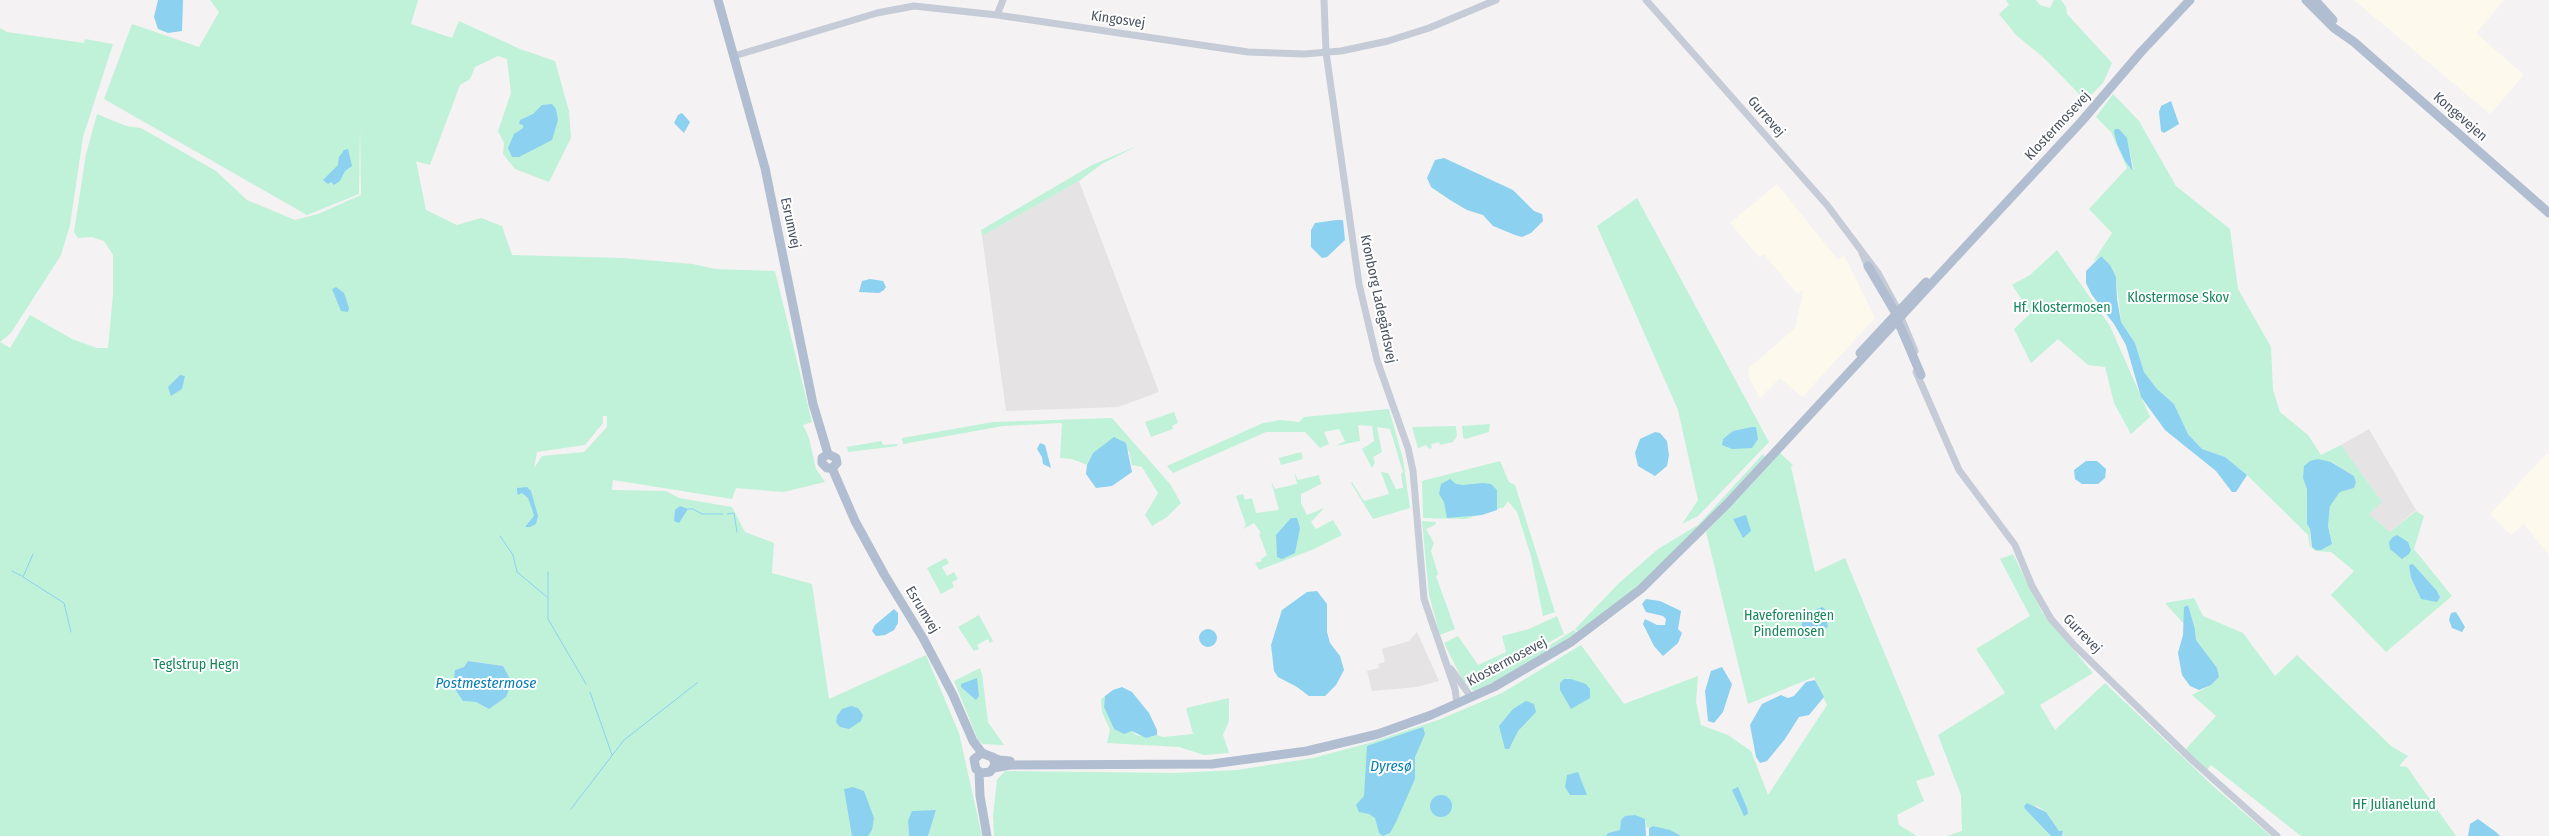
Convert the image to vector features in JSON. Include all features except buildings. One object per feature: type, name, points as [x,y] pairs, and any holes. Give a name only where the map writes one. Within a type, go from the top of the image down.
[{"type":"main road","name":"Esrumvej","points":[[718,0],[765,168],[813,404],[828,454],[834,455],[836,458],[837,463],[832,468],[855,521],[883,573],[923,638],[948,686],[965,736],[979,755],[974,766],[986,771]]},
{"type":"main road","name":"Klostermosevej","points":[[1846,374],[1864,347],[1944,270],[2190,0]]},
{"type":"main road","name":"Kongevejen","points":[[2306,0],[2334,28],[2354,42],[2549,213]]},
{"type":"main road","name":"Kongevejen","points":[[2316,0],[2354,42]]},
{"type":"main road","points":[[1868,266],[1879,281],[1921,375]]},
{"type":"main road","name":"Klostermosevej","points":[[986,771],[1010,765],[1212,764],[1281,756],[1378,734],[1457,704],[1519,674],[1571,642],[1641,589],[1727,504],[1861,359],[1932,277],[1944,270]]},
{"type":"main road","name":"Klostermosevej","points":[[979,755],[988,753],[993,757],[1005,760],[1079,765]]},
{"type":"main road","points":[[987,836],[980,796],[986,771],[993,757]]},
{"type":"street","points":[[997,15],[1003,0]]},
{"type":"street","name":"Kronborg Ladegårdsvej","points":[[1324,0],[1326,52],[1358,284],[1377,360],[1408,448],[1413,471],[1424,599],[1455,689],[1457,704]]},
{"type":"street","name":"Kingosvej","points":[[734,56],[897,9],[914,6],[997,15],[1248,52],[1292,55],[1360,48],[1406,36],[1496,0]]},
{"type":"street","name":"Gurrevej","points":[[1646,0],[1827,205],[1878,272],[1959,470],[2015,545],[2032,586],[2051,619],[2074,645],[2192,760],[2277,836]]},
{"type":"street","name":"Gurrevej","points":[[1862,253],[1868,266]]},
{"type":"street","name":"Gurrevej","points":[[1921,375],[1930,403]]},
{"type":"street","name":"Kronborg Ladegårdsvej","points":[[1443,656],[1471,698]]},
{"type":"shaded area","points":[[2354,0],[2504,0],[2476,33],[2524,75],[2490,114]]},
{"type":"shaded area","points":[[1079,181],[1159,392],[1118,407],[1006,411],[982,236]]},
{"type":"shaded area","points":[[1777,184],[1838,260],[1844,255],[1875,318],[1802,397],[1780,378],[1760,398],[1748,376],[1749,368],[1795,328],[1803,293],[1802,290],[1797,294],[1764,254],[1759,257],[1730,223]]},
{"type":"shaded area","points":[[2369,429],[2416,510],[2390,532],[2369,514],[2382,502],[2341,445]]},
{"type":"shaded area","points":[[2547,453],[2549,456],[2549,555],[2524,524],[2511,535],[2490,514]]},
{"type":"shaded area","points":[[1417,632],[1439,681],[1417,687],[1372,691],[1367,671],[1379,668],[1378,664],[1385,662],[1382,649],[1409,641]]},
{"type":"green space","name":"Teglstrup Hegn","points":[[210,0],[418,0],[411,24],[452,38],[459,21],[520,49],[555,61],[569,111],[571,138],[549,182],[515,169],[503,154],[504,143],[498,131],[511,93],[507,59],[498,56],[475,67],[470,79],[460,85],[430,165],[416,161],[426,210],[457,225],[481,218],[502,226],[512,255],[622,258],[693,264],[715,269],[775,271],[812,422],[803,425],[809,438],[816,469],[825,482],[783,492],[736,488],[732,499],[613,480],[612,490],[666,491],[679,498],[732,507],[745,532],[774,543],[772,573],[812,584],[829,699],[926,655],[959,733],[982,836],[928,836],[936,810],[908,821],[909,836],[0,836],[0,342],[10,348],[30,315],[72,339],[97,348],[108,348],[113,295],[113,255],[104,241],[92,237],[78,238],[74,232],[86,154],[97,114],[126,126],[141,128],[216,171],[247,200],[295,220],[318,214],[361,195],[360,126],[359,194],[307,215],[104,99],[132,24],[199,47],[219,12]],"holes":[[[603,416],[607,416],[607,427],[584,452],[542,456],[534,468],[537,452],[585,445],[603,423]],[[468,661],[503,666],[489,709],[476,702],[463,701],[455,670],[464,667]]]},
{"type":"green space","points":[[2006,0],[2036,0],[2040,5],[2050,8],[2054,0],[2061,0],[2066,7],[2067,14],[2112,63],[2103,83],[2092,94],[2083,98],[2044,58],[2016,35],[1999,14],[2009,5]]},
{"type":"green space","points":[[0,28],[7,32],[84,43],[85,39],[113,44],[83,137],[70,225],[61,255],[11,333],[0,342]]},
{"type":"green space","name":"Klostermose Skov","points":[[2113,94],[2139,121],[2176,186],[2230,229],[2238,289],[2271,347],[2273,390],[2280,412],[2308,435],[2321,455],[2341,445],[2382,502],[2369,514],[2390,532],[2416,511],[2424,516],[2414,549],[2452,596],[2386,652],[2331,595],[2354,571],[2331,552],[2316,551],[2310,547],[2308,535],[2247,475],[2225,457],[2202,449],[2188,434],[2174,404],[2157,389],[2144,372],[2135,343],[2121,322],[2116,277],[2101,256],[2093,262],[2112,233],[2089,209],[2127,168],[2111,132],[2096,117]],"holes":[[[2119,129],[2127,140],[2134,170],[2125,161],[2117,144]],[[2332,462],[2354,476],[2356,482],[2354,488],[2340,492],[2330,506],[2328,526],[2332,544],[2311,547],[2310,529],[2307,524],[2307,489]],[[2413,564],[2440,597],[2421,599],[2411,578]]]},
{"type":"green space","points":[[1137,146],[1102,164],[1079,181],[982,236],[981,230],[1092,165]]},
{"type":"green space","points":[[1637,198],[1769,442],[1698,516],[1682,524],[1698,500],[1678,410],[1597,226]],"holes":[[[1749,429],[1756,433],[1758,439],[1745,448],[1737,448],[1741,430]]]},
{"type":"green space","name":"Hf. Klostermosen","points":[[2057,250],[2110,326],[2150,417],[2131,434],[2114,403],[2105,367],[2088,365],[2058,339],[2031,363],[2014,329],[2031,313],[2012,285],[2030,275]]},
{"type":"green space","points":[[1389,409],[1403,459],[1410,508],[1373,519],[1351,483],[1364,501],[1389,494],[1381,472],[1388,473],[1396,489],[1403,488],[1401,474],[1403,472],[1390,429],[1377,427],[1382,452],[1373,457],[1375,463],[1372,468],[1362,449],[1374,441],[1372,426],[1358,425],[1360,441],[1336,446],[1345,441],[1339,429],[1324,432],[1329,444],[1320,448],[1305,432],[1266,432],[1173,473],[1167,466],[1263,423],[1281,420],[1299,422],[1304,417]]},
{"type":"green space","points":[[1174,412],[1178,423],[1172,426],[1173,429],[1151,437],[1145,422]]},
{"type":"green space","points":[[1112,418],[1170,484],[1181,503],[1167,517],[1152,526],[1145,515],[1158,493],[1142,467],[1132,465],[1129,451],[1093,453],[1087,465],[1072,459],[1060,458],[1062,423],[1003,426],[903,444],[902,438],[993,422]]},
{"type":"green space","points":[[1490,424],[1489,432],[1465,439],[1463,437],[1462,426]]},
{"type":"green space","points":[[1456,426],[1457,436],[1453,442],[1440,445],[1439,442],[1431,444],[1432,448],[1429,449],[1426,445],[1418,448],[1412,427]]},
{"type":"green space","points":[[881,441],[883,445],[897,444],[898,446],[848,452],[847,447]]},
{"type":"green space","points":[[1301,452],[1303,459],[1281,465],[1279,458]]},
{"type":"green space","name":"Haveforeningen Pindemosen","points":[[1780,453],[1793,465],[1791,467],[1815,572],[1845,558],[1935,775],[1916,781],[1924,801],[1897,815],[1899,825],[1917,836],[1681,836],[1653,826],[1647,828],[1645,819],[1622,825],[1620,830],[1608,833],[1606,836],[994,836],[993,816],[997,780],[1005,771],[1174,773],[1237,770],[1313,758],[1369,743],[1441,719],[1502,693],[1581,645],[1624,704],[1698,676],[1696,702],[1701,725],[1728,735],[1751,751],[1768,795],[1827,705],[1814,677],[1748,704],[1706,532]]},
{"type":"green space","points":[[1763,454],[1765,457],[1712,514],[1632,592],[1578,632],[1575,629],[1619,583],[1658,549],[1698,525]]},
{"type":"green space","points":[[1500,461],[1509,482],[1515,485],[1555,612],[1543,616],[1531,556],[1517,512],[1508,501],[1504,507],[1466,519],[1423,518],[1422,481]]},
{"type":"green space","points":[[1294,472],[1298,480],[1319,475],[1321,484],[1301,494],[1301,503],[1307,515],[1324,508],[1311,522],[1316,529],[1333,520],[1342,535],[1314,549],[1259,570],[1255,563],[1262,561],[1261,559],[1267,555],[1259,534],[1261,533],[1254,523],[1243,529],[1246,525],[1236,496],[1243,494],[1245,500],[1252,498],[1256,513],[1279,510],[1271,481],[1275,489],[1297,484]]},
{"type":"green space","points":[[1422,521],[1436,522],[1435,525],[1426,529],[1434,543],[1431,551],[1438,574],[1436,576],[1455,629],[1440,635],[1429,595]]},
{"type":"green space","points":[[2013,554],[2042,612],[2093,673],[2040,705],[2055,730],[2105,683],[2213,786],[2271,836],[2062,836],[2064,833],[2059,831],[2046,812],[2037,806],[2025,809],[2051,836],[1947,836],[1962,831],[1961,795],[1938,735],[2005,693],[1976,649],[2030,616],[2000,559]]},
{"type":"green space","points":[[946,558],[949,563],[942,567],[947,576],[954,572],[958,579],[952,582],[954,587],[941,594],[927,568]]},
{"type":"green space","name":"HF Julianelund","points":[[2194,598],[2203,616],[2243,633],[2275,676],[2297,655],[2391,746],[2408,756],[2399,766],[2407,767],[2456,836],[2301,836],[2211,765],[2206,771],[2184,751],[2216,716],[2192,695],[2211,685],[2219,677],[2217,669],[2196,640],[2188,605],[2184,607],[2184,624],[2165,603]]},
{"type":"green space","points":[[979,615],[993,641],[990,643],[988,639],[977,645],[979,649],[974,651],[958,627]]},
{"type":"green space","points":[[1557,616],[1564,634],[1530,653],[1481,672],[1464,683],[1444,643],[1458,636],[1478,665],[1506,652],[1502,636],[1529,629]]},
{"type":"green space","points":[[1574,630],[1577,633],[1523,667],[1475,692],[1466,685],[1483,674],[1539,652]]},
{"type":"green space","points":[[980,668],[988,722],[1004,745],[983,744],[978,740],[954,681]]},
{"type":"green space","points":[[1105,696],[1104,707],[1114,729],[1132,731],[1136,735],[1152,737],[1157,735],[1163,737],[1193,734],[1186,708],[1229,698],[1229,721],[1223,735],[1229,753],[1204,755],[1179,747],[1107,743],[1110,730],[1102,712],[1101,699]]},
{"type":"water","points":[[158,0],[183,0],[182,31],[168,33],[158,29],[154,17]]},
{"type":"water","points":[[2171,101],[2179,124],[2164,133],[2161,131],[2159,112],[2161,106]]},
{"type":"water","points":[[552,104],[556,109],[558,120],[552,140],[519,157],[512,157],[508,148],[514,134],[523,128],[523,125],[519,124],[520,120],[533,114],[542,105]]},
{"type":"water","points":[[682,113],[690,122],[684,133],[674,123],[678,115]]},
{"type":"water","points":[[2115,129],[2119,129],[2127,138],[2133,171],[2125,161],[2117,144]]},
{"type":"water","points":[[348,149],[352,166],[345,171],[340,181],[334,185],[331,182],[328,184],[323,180],[338,165],[339,157],[344,150]]},
{"type":"water","points":[[1444,158],[1513,190],[1534,211],[1542,214],[1543,221],[1531,233],[1522,237],[1493,226],[1483,215],[1467,210],[1450,200],[1431,187],[1427,178],[1435,160]]},
{"type":"water","points":[[1343,220],[1345,240],[1327,257],[1322,258],[1311,247],[1311,230],[1315,223]]},
{"type":"water","points":[[2101,256],[2110,265],[2116,277],[2121,322],[2135,343],[2144,372],[2157,389],[2174,404],[2188,434],[2202,449],[2225,457],[2247,475],[2236,492],[2232,492],[2216,471],[2165,430],[2141,397],[2126,345],[2086,283],[2086,271]]},
{"type":"water","points":[[870,279],[883,281],[886,287],[879,293],[859,292],[862,281]]},
{"type":"water","points":[[336,287],[344,293],[349,308],[348,312],[341,311],[332,289]]},
{"type":"water","points":[[180,375],[185,376],[182,389],[171,396],[168,387]]},
{"type":"water","points":[[1756,427],[1758,439],[1752,448],[1732,449],[1722,445],[1723,439],[1733,431]]},
{"type":"water","points":[[1655,432],[1660,433],[1667,441],[1669,455],[1667,466],[1655,476],[1638,466],[1635,453],[1640,439]]},
{"type":"water","points":[[1114,437],[1126,443],[1132,472],[1112,486],[1096,488],[1086,474],[1087,465],[1093,453]]},
{"type":"water","points":[[1040,443],[1045,445],[1051,468],[1043,464],[1042,457],[1037,449]]},
{"type":"water","points":[[2318,459],[2331,462],[2354,476],[2356,482],[2354,488],[2340,492],[2330,506],[2328,526],[2332,544],[2321,550],[2316,550],[2312,547],[2310,529],[2307,524],[2307,489],[2303,478],[2304,466],[2310,461]]},
{"type":"water","points":[[2086,461],[2097,461],[2106,469],[2105,478],[2098,484],[2082,484],[2075,479],[2074,470]]},
{"type":"water","points":[[1450,479],[1456,484],[1463,485],[1491,484],[1497,490],[1497,510],[1482,515],[1447,518],[1444,502],[1439,494],[1441,484]]},
{"type":"water","points":[[527,487],[531,491],[538,516],[536,524],[530,527],[525,527],[534,516],[528,498],[522,493],[518,495],[517,492],[517,488]]},
{"type":"water","points":[[680,506],[688,509],[679,523],[674,521],[675,510]]},
{"type":"water","points":[[1746,515],[1751,531],[1743,538],[1733,519]]},
{"type":"water","points":[[1291,518],[1297,518],[1300,528],[1295,553],[1282,559],[1277,557],[1276,535]]},
{"type":"water","points":[[2397,535],[2408,542],[2411,550],[2402,559],[2390,549],[2389,542]]},
{"type":"water","points":[[2413,564],[2437,591],[2440,597],[2437,602],[2421,599],[2411,578],[2409,565]]},
{"type":"water","points":[[1317,591],[1327,604],[1327,632],[1330,643],[1340,656],[1344,670],[1336,685],[1325,696],[1309,696],[1278,677],[1274,671],[1271,645],[1282,610],[1307,592]]},
{"type":"water","points":[[1646,599],[1660,601],[1681,611],[1678,629],[1682,633],[1678,643],[1663,656],[1654,646],[1643,624],[1645,619],[1657,625],[1665,625],[1666,619],[1663,616],[1646,612],[1642,604]]},
{"type":"water","points":[[2188,605],[2196,640],[2217,668],[2219,677],[2211,685],[2199,690],[2190,686],[2182,675],[2178,653],[2183,635],[2184,607]]},
{"type":"water","points":[[1822,607],[1825,609],[1828,627],[1815,636],[1804,639],[1801,630],[1802,622],[1807,614]]},
{"type":"water","points":[[894,609],[898,613],[898,623],[894,630],[885,635],[876,636],[872,631],[875,625]]},
{"type":"water","points":[[2456,612],[2465,627],[2462,632],[2452,628],[2449,620],[2451,613]]},
{"type":"water","points":[[1208,629],[1214,632],[1217,638],[1214,644],[1208,647],[1202,644],[1199,638],[1202,632]]},
{"type":"water","name":"Postmestermose","points":[[468,661],[503,666],[510,679],[510,687],[506,697],[489,709],[476,702],[463,701],[453,686],[455,670],[464,667]]},
{"type":"water","points":[[1722,667],[1732,684],[1723,712],[1714,723],[1708,721],[1705,691],[1711,671]]},
{"type":"water","points":[[977,678],[979,696],[976,700],[961,687],[961,684]]},
{"type":"water","points":[[1564,679],[1571,679],[1586,684],[1590,689],[1590,698],[1571,709],[1560,690],[1560,683]]},
{"type":"water","points":[[1815,680],[1824,697],[1809,715],[1799,717],[1785,739],[1767,761],[1760,763],[1756,757],[1750,725],[1762,704],[1781,695],[1788,698],[1794,696],[1806,682]]},
{"type":"water","points":[[1122,687],[1132,692],[1149,713],[1157,730],[1157,735],[1146,738],[1132,731],[1124,734],[1114,729],[1104,707],[1105,696],[1113,690]]},
{"type":"water","points":[[1526,701],[1534,704],[1536,712],[1518,731],[1509,749],[1505,749],[1499,726],[1513,709]]},
{"type":"water","points":[[851,706],[858,708],[863,715],[861,721],[849,729],[840,727],[836,722],[837,716],[842,709]]},
{"type":"water","name":"Dyresø","points":[[1423,727],[1425,734],[1415,757],[1415,779],[1390,833],[1383,836],[1379,833],[1375,818],[1369,814],[1359,812],[1356,805],[1364,796],[1367,746]]},
{"type":"water","points":[[1578,772],[1587,795],[1570,795],[1565,787],[1567,775]]},
{"type":"water","points":[[853,787],[864,791],[874,818],[872,830],[868,836],[852,836],[844,789]]},
{"type":"water","points":[[1738,787],[1747,808],[1748,814],[1744,816],[1732,790]]},
{"type":"water","points":[[1441,795],[1449,798],[1452,806],[1449,814],[1441,817],[1433,814],[1430,806],[1433,798]]},
{"type":"water","points":[[2027,803],[2046,812],[2059,831],[2063,831],[2062,836],[2051,836],[2025,809],[2024,806]]},
{"type":"water","points":[[936,810],[928,836],[909,836],[908,821],[912,811]]},
{"type":"water","points":[[1635,815],[1645,819],[1646,836],[1606,836],[1608,833],[1620,830],[1621,820],[1625,816]]},
{"type":"water","points":[[2478,819],[2500,836],[2468,836],[2470,824]]},
{"type":"water","points":[[1653,826],[1670,830],[1681,836],[1649,836],[1649,828]]},
{"type":"waterway","points":[[688,509],[693,509],[702,514],[723,514]]},
{"type":"waterway","points":[[727,514],[734,513],[737,532]]},
{"type":"waterway","points":[[500,536],[513,555],[517,572],[547,597]]},
{"type":"waterway","points":[[33,554],[23,577],[64,603],[71,632]]},
{"type":"waterway","points":[[12,571],[22,576]]},
{"type":"waterway","points":[[548,572],[548,619],[586,684]]},
{"type":"waterway","points":[[571,809],[624,740],[697,683]]},
{"type":"waterway","points":[[590,692],[612,755]]}]
